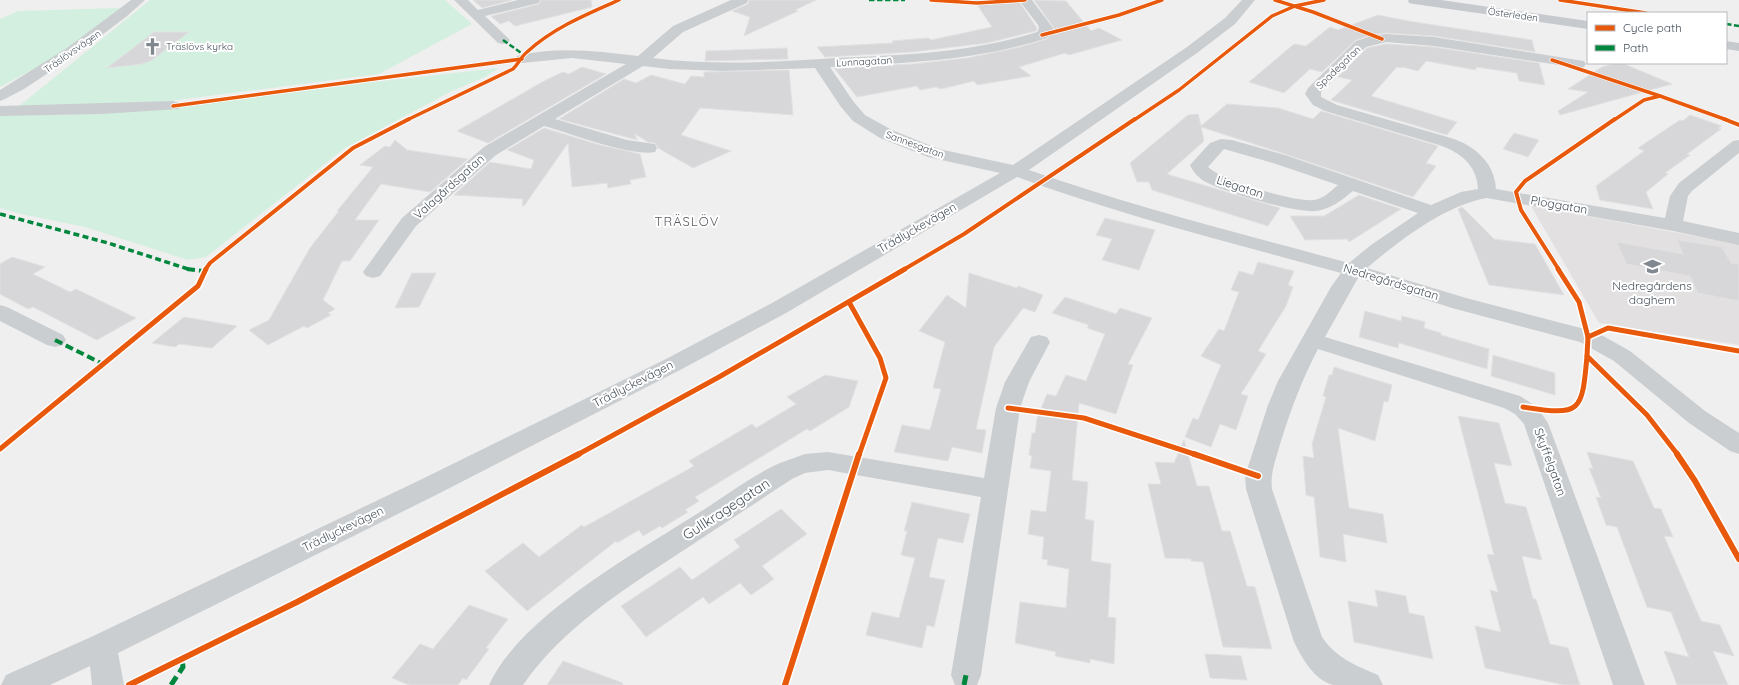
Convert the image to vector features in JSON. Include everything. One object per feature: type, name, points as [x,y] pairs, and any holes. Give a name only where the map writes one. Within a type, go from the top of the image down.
[{"type":"main road","name":"Österleden","points":[[1414,0],[1587,25]]},
{"type":"main road","points":[[1727,45],[1739,47]]},
{"type":"street","name":"Träslövsvägen","points":[[0,96],[63,59],[105,28],[139,0]]},
{"type":"street","points":[[460,0],[503,40]]},
{"type":"street","points":[[476,14],[534,0]]},
{"type":"street","points":[[641,61],[678,29],[742,0]]},
{"type":"street","name":"Lunnagatan","points":[[522,59],[558,54],[580,54],[683,65],[820,64],[905,60],[963,54],[1026,41],[1042,35],[1046,28],[1025,0]]},
{"type":"street","name":"Trädlyckevägen","points":[[1218,29],[1237,0]]},
{"type":"street","name":"Trädlyckevägen","points":[[17,685],[102,646],[420,491],[674,364],[779,308],[1016,171],[1169,67],[1218,29],[1230,22],[1249,0]]},
{"type":"street","name":"Spadegatan","points":[[1487,193],[1488,186],[1482,171],[1467,151],[1448,143],[1331,108],[1318,102],[1314,97],[1313,91],[1361,44],[1369,41],[1393,38],[1426,41],[1579,64]]},
{"type":"street","name":"Valagårdsgatan","points":[[373,272],[409,222],[490,151],[641,61]]},
{"type":"street","name":"Sannesgatan","points":[[820,64],[847,104],[859,118],[886,134],[934,153],[1016,171]]},
{"type":"street","points":[[0,111],[173,106]]},
{"type":"street","points":[[542,120],[625,145],[649,148]]},
{"type":"street","name":"Liegatan","points":[[1351,184],[1323,203],[1317,205],[1303,205],[1222,182],[1205,174],[1200,169],[1199,165],[1216,147],[1226,144],[1250,149],[1432,212]]},
{"type":"street","points":[[1674,226],[1679,196],[1685,187],[1739,145]]},
{"type":"street","name":"Nedregårdsgatan","points":[[1016,171],[1050,184],[1138,212],[1353,270],[1459,303],[1588,337],[1622,356],[1697,417],[1739,445]]},
{"type":"street","name":"Ploggatan","points":[[1353,270],[1378,249],[1432,212],[1467,196],[1487,193],[1739,239]]},
{"type":"street","points":[[1353,270],[1341,287],[1290,381],[1280,405],[1258,476],[1259,489],[1309,642],[1315,653],[1323,662],[1334,670],[1366,685]]},
{"type":"street","points":[[0,312],[55,340]]},
{"type":"street","name":"Skyffelgatan","points":[[1312,340],[1512,402],[1523,407],[1530,413],[1536,423],[1629,685]]},
{"type":"street","points":[[966,675],[1008,408],[1017,382],[1039,342]]},
{"type":"street","name":"Gullkragegatan","points":[[505,685],[521,663],[544,637],[580,607],[626,573],[783,472],[797,465],[814,461],[828,461],[995,490]]},
{"type":"street","points":[[102,646],[108,685]]},
{"type":"shaded area","name":"Nedregårdens daghem","points":[[1531,206],[1739,244],[1739,345],[1599,323]]},
{"type":"green space","points":[[150,0],[445,0],[472,24],[379,74],[162,102],[18,107]]},
{"type":"green space","points":[[120,8],[74,45],[51,60],[0,87],[0,19],[18,11]]},
{"type":"green space","points":[[499,68],[487,76],[450,92],[345,148],[206,257],[188,260],[85,227],[21,214],[0,208],[0,115],[63,115],[166,109],[382,81]]},
{"type":"building","points":[[473,0],[512,0],[482,8]]},
{"type":"building","points":[[541,0],[591,0],[592,7],[515,26],[509,21],[500,24],[491,16],[539,4]]},
{"type":"building","points":[[749,0],[816,0],[795,10],[798,11],[744,36],[750,17],[732,11],[748,4]]},
{"type":"building","points":[[974,0],[1018,0],[1037,28],[1036,31],[987,43],[912,52],[825,57],[817,47],[893,43],[892,41],[929,38],[931,40],[992,27]]},
{"type":"building","points":[[1034,0],[1066,1],[1091,31],[1099,28],[1122,40],[1069,55],[1065,53],[1019,67],[1031,76],[977,85],[974,81],[941,89],[936,87],[920,90],[917,86],[857,97],[834,68],[913,64],[967,58],[1020,47],[1047,39],[1054,28]]},
{"type":"building","points":[[1378,15],[1532,40],[1535,52],[1434,36],[1386,33],[1372,35],[1356,40],[1322,72],[1310,69],[1284,93],[1249,82],[1294,44],[1306,46],[1330,27],[1338,30]]},
{"type":"building","name":"Träslövs kyrka","points":[[154,32],[189,32],[152,60],[142,64],[107,68]]},
{"type":"building","points":[[1386,44],[1434,47],[1539,63],[1545,85],[1519,81],[1517,73],[1476,67],[1476,70],[1426,61],[1418,71],[1397,67],[1371,96],[1457,122],[1447,135],[1331,100],[1352,80],[1338,77],[1367,48]]},
{"type":"building","points":[[787,48],[788,59],[705,61],[706,51]]},
{"type":"building","points":[[1613,64],[1624,64],[1672,84],[1560,115],[1558,111],[1588,92],[1568,89],[1602,67]]},
{"type":"building","points":[[582,67],[606,74],[488,143],[457,131],[544,81],[563,72],[569,74]]},
{"type":"building","points":[[789,70],[793,115],[700,108],[681,135],[731,151],[693,168],[658,148],[655,143],[648,142],[635,134],[637,140],[559,119],[624,79],[636,83],[651,75],[685,84],[691,76],[704,77],[704,72]]},
{"type":"building","points":[[1227,104],[1278,108],[1313,119],[1321,111],[1438,146],[1426,163],[1436,166],[1413,197],[1201,127],[1204,141],[1167,174],[1280,208],[1268,226],[1152,190],[1149,182],[1137,182],[1130,163],[1188,115],[1198,114],[1201,126]]},
{"type":"building","points":[[1690,115],[1722,126],[1718,128],[1721,129],[1687,154],[1690,155],[1665,173],[1668,174],[1646,192],[1653,209],[1600,200],[1596,186],[1644,151],[1638,148],[1680,120],[1683,121]]},
{"type":"building","points":[[544,128],[600,145],[640,154],[646,177],[630,180],[631,184],[608,188],[607,183],[572,187],[568,143],[524,206],[522,205],[523,199],[454,195],[490,162],[531,169],[534,160],[507,150]]},
{"type":"building","points":[[1514,133],[1539,140],[1528,157],[1503,149]]},
{"type":"building","points":[[395,140],[407,150],[468,159],[430,192],[381,184],[355,220],[379,220],[350,261],[342,261],[323,300],[335,309],[328,313],[331,315],[307,328],[304,326],[268,345],[249,330],[269,320],[310,248],[339,211],[337,211],[373,167],[360,165],[385,146],[390,147]]},
{"type":"building","points":[[1359,195],[1401,209],[1349,242],[1347,239],[1305,240],[1290,216],[1324,216]]},
{"type":"building","points":[[1462,207],[1494,239],[1535,244],[1564,295],[1489,285],[1458,209]]},
{"type":"building","points":[[1105,218],[1155,230],[1139,270],[1102,260],[1112,239],[1096,235]]},
{"type":"building","points":[[1677,240],[1722,247],[1731,263],[1739,264],[1739,301],[1698,293],[1690,276],[1626,264],[1617,242],[1683,254]]},
{"type":"building","points":[[12,257],[45,267],[33,274],[70,292],[76,289],[136,318],[97,340],[33,307],[28,309],[0,294],[0,264]]},
{"type":"building","points":[[1258,262],[1294,271],[1288,285],[1293,287],[1286,306],[1258,351],[1266,354],[1241,394],[1248,396],[1236,430],[1220,424],[1211,447],[1185,437],[1193,418],[1198,420],[1221,365],[1201,356],[1219,329],[1224,331],[1239,292],[1231,290],[1239,271],[1253,275]]},
{"type":"building","points":[[412,273],[436,273],[419,307],[395,308]]},
{"type":"building","points":[[969,273],[1017,288],[1018,286],[1043,295],[1035,312],[1023,308],[994,347],[976,429],[986,430],[982,453],[952,447],[948,461],[894,452],[902,425],[930,430],[941,389],[933,388],[945,342],[919,331],[947,295],[966,308]]},
{"type":"building","points":[[1065,297],[1116,314],[1120,308],[1152,318],[1128,364],[1133,365],[1116,414],[1079,403],[1072,480],[1088,482],[1085,519],[1094,521],[1091,561],[1111,564],[1108,617],[1116,618],[1114,664],[1090,659],[1090,663],[1055,656],[1056,652],[1015,643],[1020,602],[1066,608],[1069,569],[1047,565],[1048,560],[1042,559],[1044,537],[1028,534],[1031,510],[1046,512],[1051,471],[1030,468],[1032,456],[1029,455],[1032,433],[1035,433],[1037,419],[1047,394],[1056,396],[1066,375],[1086,381],[1105,334],[1087,328],[1089,325],[1052,313]]},
{"type":"building","points":[[1365,311],[1401,321],[1402,316],[1425,322],[1424,328],[1441,333],[1441,335],[1489,349],[1487,369],[1399,343],[1398,348],[1359,337]]},
{"type":"building","points":[[184,317],[237,326],[212,348],[179,344],[175,347],[152,343]]},
{"type":"building","points":[[1493,355],[1555,373],[1555,395],[1491,376]]},
{"type":"building","points":[[1334,367],[1392,385],[1388,402],[1384,401],[1375,441],[1338,428],[1349,508],[1383,514],[1387,543],[1343,534],[1346,562],[1320,557],[1314,497],[1306,495],[1303,456],[1314,458],[1312,444],[1326,397],[1323,396],[1329,375],[1332,375]]},
{"type":"building","points":[[825,375],[858,381],[849,407],[810,431],[807,429],[695,497],[699,501],[685,510],[688,512],[662,528],[660,526],[643,536],[639,530],[617,543],[616,541],[527,611],[485,571],[523,543],[539,557],[582,525],[584,527],[694,466],[689,461],[752,424],[756,428],[796,404],[787,397]]},
{"type":"building","points":[[1458,416],[1499,423],[1512,466],[1494,463],[1505,503],[1526,507],[1542,560],[1522,556],[1533,599],[1536,599],[1550,644],[1568,648],[1580,685],[1564,685],[1485,668],[1475,626],[1501,632],[1490,590],[1498,592],[1487,554],[1494,555]]},
{"type":"building","points":[[1184,440],[1197,486],[1209,486],[1222,531],[1230,531],[1247,586],[1255,587],[1272,649],[1223,647],[1203,562],[1191,561],[1191,559],[1165,558],[1148,484],[1161,484],[1155,462],[1174,463]]},
{"type":"building","points":[[1587,452],[1633,461],[1654,508],[1661,509],[1673,537],[1664,536],[1701,621],[1720,625],[1734,656],[1713,651],[1728,685],[1677,685],[1664,651],[1689,657],[1671,612],[1647,607],[1617,527],[1606,525],[1596,497],[1601,498],[1589,468],[1593,469]]},
{"type":"building","points":[[912,502],[970,514],[963,543],[938,538],[929,577],[945,580],[934,627],[927,625],[922,648],[866,635],[872,612],[899,618],[915,558],[901,555],[907,531],[904,531]]},
{"type":"building","points":[[781,509],[807,534],[762,566],[774,579],[751,595],[740,583],[709,604],[703,597],[646,637],[621,606],[680,567],[692,580],[740,547],[734,540]]},
{"type":"building","points":[[1375,590],[1406,596],[1409,613],[1424,616],[1433,659],[1354,642],[1348,601],[1378,607]]},
{"type":"building","points":[[469,605],[508,619],[486,648],[489,649],[466,680],[463,678],[458,685],[409,685],[392,678],[420,644],[433,649]]},
{"type":"building","points":[[1205,654],[1241,656],[1247,680],[1210,678]]},
{"type":"building","points":[[563,661],[623,683],[622,685],[547,685]]},
{"type":"marked path","points":[[869,0],[905,0]]},
{"type":"marked path","points":[[1727,24],[1739,26]]},
{"type":"marked path","points":[[503,40],[524,55]]},
{"type":"marked path","points":[[0,214],[108,243],[192,270],[204,271]]},
{"type":"marked path","points":[[55,340],[103,364]]},
{"type":"marked path","points":[[171,685],[183,667],[182,659]]},
{"type":"marked path","points":[[964,685],[966,675]]},
{"type":"cycle path","points":[[0,449],[198,286],[204,271],[210,263],[353,148],[513,69],[525,54],[537,43],[571,22],[619,0]]},
{"type":"cycle path","points":[[931,0],[977,3],[1025,0]]},
{"type":"cycle path","points":[[1042,35],[1119,15],[1162,0]]},
{"type":"cycle path","points":[[1275,0],[1313,12],[1382,39]]},
{"type":"cycle path","points":[[129,685],[297,602],[531,480],[719,377],[964,234],[1179,90],[1272,16],[1295,6],[1324,0]]},
{"type":"cycle path","points":[[1560,0],[1639,12]]},
{"type":"cycle path","points":[[173,106],[522,59]]},
{"type":"cycle path","points":[[1552,60],[1660,96],[1739,125]]},
{"type":"cycle path","points":[[1660,96],[1644,100],[1525,181],[1516,192],[1521,210],[1579,302],[1588,337],[1587,356],[1638,405],[1676,451],[1695,481],[1739,559]]},
{"type":"cycle path","points":[[785,685],[855,465],[886,378],[880,358],[849,302]]},
{"type":"cycle path","points":[[1588,337],[1608,328],[1739,351]]},
{"type":"cycle path","points":[[1523,407],[1546,411],[1563,411],[1577,406],[1582,396],[1587,356]]},
{"type":"cycle path","points":[[1008,408],[1084,418],[1130,432],[1258,476]]},
{"type":"place","name":"Träslövs kyrka","points":[[153,46]]},
{"type":"place","name":"Nedregårdens daghem","points":[[1652,267]]},
{"type":"district","name":"TRÄSLÖV","points":[[687,221]]}]
